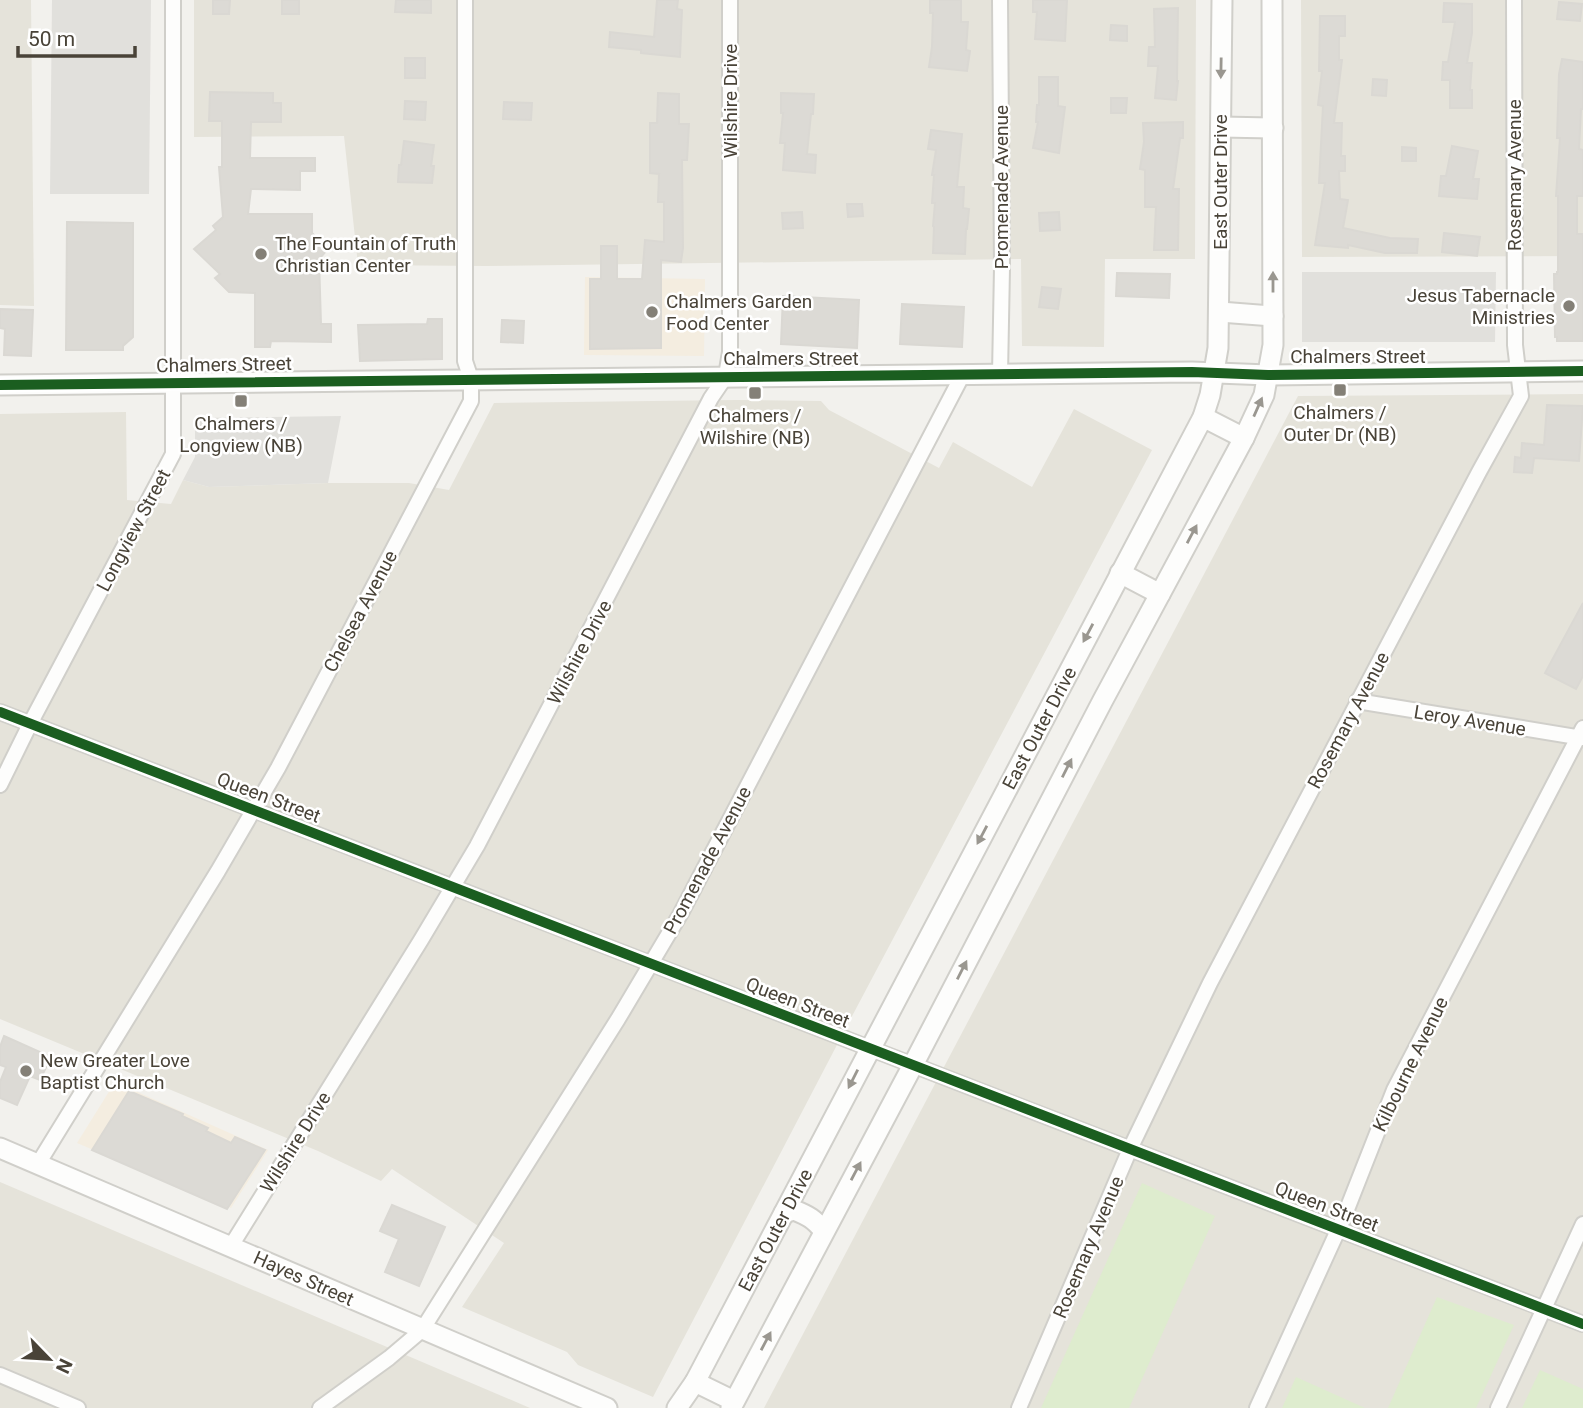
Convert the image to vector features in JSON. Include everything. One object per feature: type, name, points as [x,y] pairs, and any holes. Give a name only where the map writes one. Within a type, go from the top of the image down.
[{"type":"street","name":"Longview Street","points":[[0,785],[173,454],[173,0]]},
{"type":"street","name":"Chelsea Avenue","points":[[38,1164],[254,810],[471,401],[471,379],[465,361],[465,0]]},
{"type":"street","name":"Wilshire Drive","points":[[230,1246],[477,846],[713,394],[726,376],[730,352],[730,0]]},
{"type":"street","name":"Promenade Avenue","points":[[1000,0],[1000,374]]},
{"type":"street","name":"East Outer Drive","points":[[677,1408],[695,1382],[1203,417],[1219,348],[1222,0]]},
{"type":"street","points":[[695,1382],[733,1405],[1244,438],[1264,395],[1273,345],[1272,0]]},
{"type":"street","name":"Rosemary Avenue","points":[[1018,1408],[1130,1149],[1210,983],[1357,701],[1521,396],[1515,345],[1514,0]]},
{"type":"street","points":[[1221,127],[1273,128]]},
{"type":"street","points":[[1220,312],[1273,316]]},
{"type":"street","name":"Chalmers Street","points":[[0,385],[726,376],[1268,375],[1583,371]]},
{"type":"street","name":"Promenade Avenue","points":[[320,1408],[389,1358],[422,1330],[611,1031],[681,912],[963,374]]},
{"type":"street","points":[[1203,417],[1244,438]]},
{"type":"street","points":[[1120,573],[1160,594]]},
{"type":"street","name":"Leroy Avenue","points":[[1357,701],[1581,734]]},
{"type":"street","name":"Queen Street","points":[[0,712],[1583,1324]]},
{"type":"street","name":"Kilbourne Avenue","points":[[1257,1408],[1343,1217],[1406,1067],[1581,734]]},
{"type":"street","name":"Hayes Street","points":[[0,1148],[607,1408]]},
{"type":"street","points":[[784,1213],[794,1210],[813,1217],[824,1231]]},
{"type":"street","points":[[1497,1408],[1583,1224]]},
{"type":"street","points":[[0,1375],[78,1408]]},
{"type":"shaded area","points":[[0,0],[31,0],[34,306],[0,305]]},
{"type":"shaded area","points":[[52,0],[151,0],[149,194],[50,194]]},
{"type":"shaded area","points":[[194,0],[1196,0],[1195,259],[1105,259],[1104,347],[1022,346],[1021,259],[486,266],[358,265],[344,136],[194,137]]},
{"type":"shaded area","points":[[1301,0],[1583,0],[1583,256],[1302,257]]},
{"type":"shaded area","points":[[1302,272],[1496,272],[1495,342],[1302,342]]},
{"type":"shaded area","points":[[585,277],[705,279],[704,356],[584,355]]},
{"type":"shaded area","points":[[1583,394],[1583,1408],[764,1408],[1298,396]]},
{"type":"shaded area","points":[[821,401],[829,410],[939,468],[953,442],[1032,487],[1074,409],[1152,450],[653,1397],[578,1365],[567,1352],[462,1307],[504,1243],[392,1169],[381,1181],[318,1151],[0,1019],[0,414],[126,412],[127,500],[171,504],[183,480],[209,487],[409,483],[449,490],[494,403]]},
{"type":"shaded area","points":[[341,416],[328,483],[209,487],[183,480],[195,457],[195,418]]},
{"type":"shaded area","points":[[115,1082],[268,1150],[231,1208],[77,1143]]},
{"type":"shaded area","points":[[0,1182],[530,1408],[0,1408]]},
{"type":"green space","points":[[1142,1183],[1215,1216],[1129,1408],[1041,1408]]},
{"type":"green space","points":[[1437,1297],[1514,1325],[1476,1408],[1388,1408]]},
{"type":"green space","points":[[1540,1370],[1583,1389],[1583,1408],[1522,1408]]},
{"type":"green space","points":[[1296,1377],[1365,1408],[1282,1408]]},
{"type":"building","points":[[213,0],[230,0],[229,14],[213,14]]},
{"type":"building","points":[[282,0],[299,0],[299,14],[282,14]]},
{"type":"building","points":[[396,0],[431,0],[431,13],[395,12]]},
{"type":"building","points":[[657,0],[678,0],[677,9],[682,10],[680,57],[609,47],[610,32],[654,37]]},
{"type":"building","points":[[930,0],[961,0],[961,22],[968,22],[966,50],[970,51],[967,71],[929,67],[933,13],[930,13]]},
{"type":"building","points":[[1033,0],[1067,0],[1065,41],[1035,39],[1037,12],[1033,12]]},
{"type":"building","points":[[1559,2],[1582,4],[1580,21],[1557,19]]},
{"type":"building","points":[[1444,3],[1472,4],[1472,33],[1467,63],[1472,63],[1472,108],[1450,108],[1450,80],[1442,80],[1443,62],[1448,62],[1455,22],[1443,22]]},
{"type":"building","points":[[1178,8],[1176,100],[1155,98],[1158,66],[1148,66],[1149,47],[1155,47],[1154,9]]},
{"type":"building","points":[[1320,16],[1345,16],[1345,36],[1339,36],[1339,60],[1342,60],[1334,123],[1342,123],[1341,156],[1345,156],[1345,171],[1339,171],[1340,199],[1348,200],[1343,228],[1390,238],[1418,239],[1417,253],[1385,253],[1348,245],[1348,248],[1315,245],[1325,183],[1319,183],[1323,106],[1318,105],[1322,71],[1319,71]]},
{"type":"building","points":[[1111,25],[1127,26],[1127,41],[1110,40]]},
{"type":"building","points":[[405,58],[425,58],[425,78],[405,78]]},
{"type":"building","points":[[1562,59],[1583,62],[1583,109],[1579,149],[1583,150],[1583,196],[1577,196],[1577,234],[1583,234],[1583,341],[1557,341],[1555,337],[1554,274],[1558,272],[1556,196],[1560,138],[1557,138]]},
{"type":"building","points":[[1039,77],[1058,77],[1058,106],[1065,107],[1059,153],[1033,148],[1038,122]]},
{"type":"building","points":[[1373,79],[1387,80],[1386,96],[1372,95]]},
{"type":"building","points":[[210,92],[273,93],[273,103],[281,103],[281,122],[251,122],[250,158],[315,158],[315,171],[300,171],[300,190],[251,189],[248,214],[312,214],[312,233],[328,249],[319,259],[321,324],[331,324],[331,342],[271,341],[270,347],[255,347],[255,293],[229,292],[215,278],[220,274],[194,249],[216,230],[213,226],[223,217],[219,167],[222,167],[222,121],[209,121]]},
{"type":"building","points":[[658,93],[679,94],[679,124],[689,124],[687,160],[682,160],[681,262],[661,260],[661,348],[590,349],[590,279],[601,279],[601,246],[617,246],[617,279],[642,279],[645,240],[664,242],[664,202],[658,202],[659,174],[650,173],[650,123],[657,123]]},
{"type":"building","points":[[781,93],[814,94],[807,154],[816,155],[815,173],[783,170],[785,143],[780,143],[783,113]]},
{"type":"building","points":[[1111,98],[1127,98],[1126,113],[1111,113]]},
{"type":"building","points":[[405,101],[426,102],[425,120],[404,119]]},
{"type":"building","points":[[504,102],[532,103],[531,120],[503,119]]},
{"type":"building","points":[[1183,122],[1183,138],[1180,138],[1173,189],[1179,189],[1178,250],[1154,250],[1156,207],[1145,207],[1145,170],[1140,169],[1144,142],[1143,123]]},
{"type":"building","points":[[931,130],[962,134],[957,187],[964,187],[963,208],[969,209],[965,254],[933,253],[935,203],[932,203],[932,175],[936,150],[928,149]]},
{"type":"building","points":[[404,141],[434,145],[432,183],[398,182]]},
{"type":"building","points":[[1452,146],[1478,151],[1473,179],[1479,179],[1477,199],[1439,196],[1441,176],[1446,176]]},
{"type":"building","points":[[1402,147],[1416,148],[1416,161],[1402,161]]},
{"type":"building","points":[[847,204],[862,204],[863,216],[848,217]]},
{"type":"building","points":[[802,212],[803,228],[783,229],[782,213]]},
{"type":"building","points":[[1059,212],[1060,230],[1040,231],[1039,213]]},
{"type":"building","points":[[67,222],[133,223],[133,337],[123,346],[123,350],[66,350]]},
{"type":"building","points":[[1444,233],[1480,237],[1477,256],[1442,252]]},
{"type":"building","points":[[1117,273],[1170,274],[1169,298],[1116,296]]},
{"type":"building","points":[[1042,287],[1061,289],[1058,309],[1039,307]]},
{"type":"building","points":[[783,296],[859,300],[857,348],[781,344]]},
{"type":"building","points":[[902,304],[964,307],[962,347],[900,344]]},
{"type":"building","points":[[0,309],[33,310],[31,356],[4,355],[5,329],[0,328]]},
{"type":"building","points":[[428,319],[442,319],[442,359],[360,361],[358,325],[427,324]]},
{"type":"building","points":[[502,320],[524,321],[523,343],[501,342]]},
{"type":"building","points":[[1547,405],[1583,406],[1579,461],[1534,458],[1532,473],[1514,472],[1515,457],[1521,458],[1522,443],[1544,445]]},
{"type":"building","points":[[1583,603],[1583,676],[1576,689],[1545,673]]},
{"type":"building","name":"New Greater Love Baptist Church","points":[[4,1036],[51,1057],[40,1080],[30,1076],[17,1105],[0,1098],[0,1082],[6,1067],[0,1065],[0,1047]]},
{"type":"building","points":[[129,1091],[183,1114],[182,1116],[208,1128],[206,1131],[231,1143],[235,1137],[265,1150],[227,1209],[92,1150]]},
{"type":"building","points":[[392,1205],[445,1227],[419,1286],[385,1272],[399,1239],[380,1231]]},
{"type":"cycle path","points":[[0,385],[1192,372],[1268,375],[1583,371]]},
{"type":"cycle path","points":[[0,712],[1583,1324]]},
{"type":"place","name":"The Fountain of Truth Christian Center","points":[[261,254]]},
{"type":"place","name":"Jesus Tabernacle Ministries","points":[[1569,306]]},
{"type":"place","name":"Chalmers Garden Food Center","points":[[652,312]]},
{"type":"place","name":"Chalmers / Outer Dr (NB)","points":[[1340,390]]},
{"type":"place","name":"Chalmers / Wilshire (NB)","points":[[755,393]]},
{"type":"place","name":"Chalmers / Longview (NB)","points":[[241,401]]},
{"type":"place","name":"New Greater Love Baptist Church","points":[[26,1071]]}]
